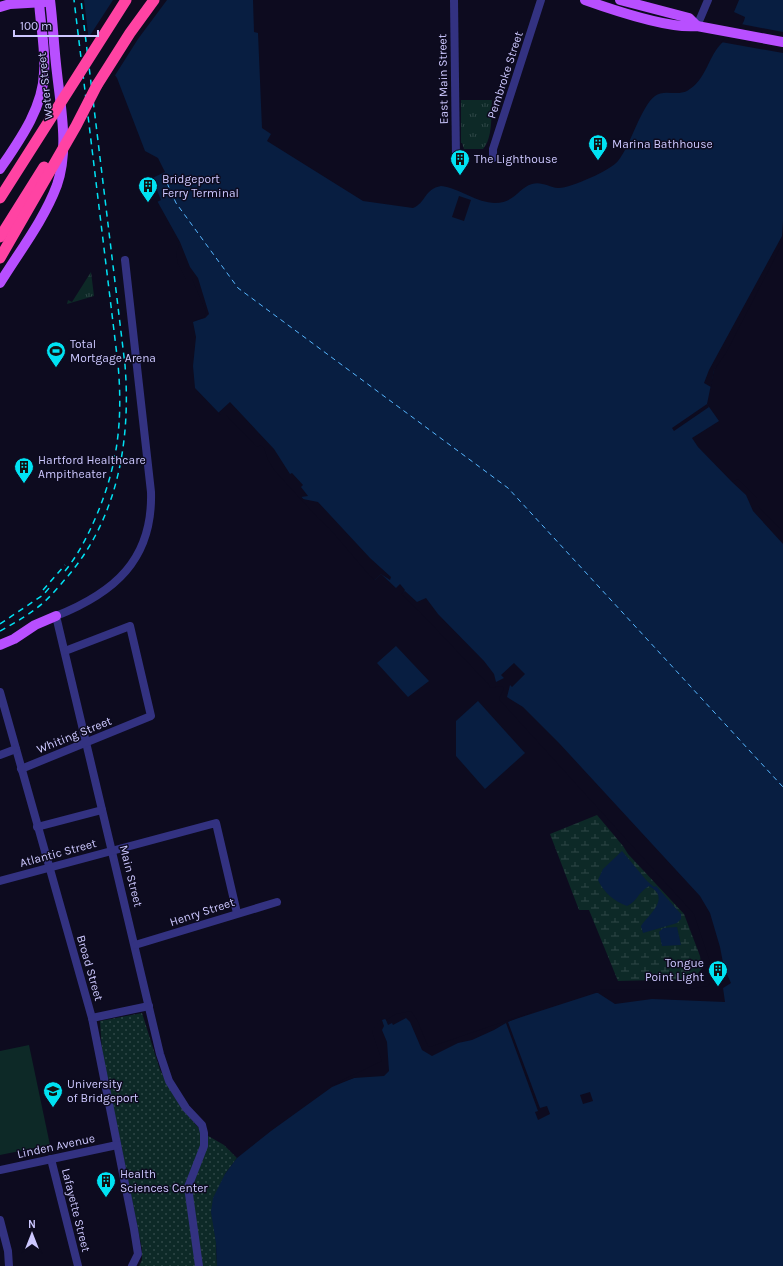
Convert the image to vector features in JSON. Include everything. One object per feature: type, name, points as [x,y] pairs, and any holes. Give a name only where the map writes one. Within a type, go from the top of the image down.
[{"type":"highway","points":[[0,198],[126,0]]},
{"type":"highway","points":[[0,237],[97,85],[154,0]]},
{"type":"highway","points":[[0,258],[76,126],[97,85]]},
{"type":"main road","points":[[0,7],[10,4],[50,0]]},
{"type":"main road","name":"Water Street","points":[[0,283],[40,218],[57,185],[63,144],[50,0]]},
{"type":"main road","points":[[585,0],[606,8],[666,23],[688,27],[697,26],[783,42]]},
{"type":"main road","points":[[620,0],[689,18],[697,26]]},
{"type":"main road","name":"Water Street","points":[[0,169],[36,110],[43,86],[44,61],[39,2]]},
{"type":"main road","points":[[0,645],[14,639],[35,625],[56,616]]},
{"type":"street","name":"East Main Street","points":[[454,0],[456,158]]},
{"type":"street","name":"Pembroke Street","points":[[494,158],[493,148],[542,0]]},
{"type":"street","points":[[697,26],[708,0]]},
{"type":"street","points":[[56,616],[96,597],[124,576],[138,552],[149,524],[151,492],[125,260]]},
{"type":"street","name":"Main Street","points":[[56,616],[135,945],[148,1006],[166,1073],[177,1094],[202,1125],[204,1133],[204,1146],[188,1187],[199,1266]]},
{"type":"street","name":"Whiting Street","points":[[22,769],[151,716],[130,626],[65,651]]},
{"type":"street","name":"Broad Street","points":[[0,692],[92,1018],[138,1254],[132,1266]]},
{"type":"street","points":[[0,755],[16,749]]},
{"type":"street","points":[[37,827],[102,810]]},
{"type":"street","name":"Atlantic Street","points":[[0,881],[216,824],[237,913]]},
{"type":"street","name":"Henry Street","points":[[135,945],[277,902]]},
{"type":"street","points":[[92,1018],[148,1006]]},
{"type":"street","name":"Linden Avenue","points":[[0,1170],[117,1145]]},
{"type":"street","name":"Lafayette Street","points":[[51,1159],[78,1266]]},
{"type":"street","points":[[0,1220],[8,1251],[9,1266]]},
{"type":"green space","points":[[461,100],[492,100],[490,133],[483,149],[464,149],[461,143]]},
{"type":"green space","points":[[91,272],[94,296],[67,304],[68,300],[72,302]]},
{"type":"green space","points":[[597,815],[628,854],[684,914],[700,956],[702,968],[694,979],[618,981],[589,910],[579,910],[550,834]]},
{"type":"green space","points":[[142,1013],[160,1070],[184,1111],[203,1133],[224,1145],[237,1158],[225,1174],[216,1243],[217,1266],[139,1266],[142,1260],[142,1249],[102,1051],[100,1021]]},
{"type":"green space","points":[[29,1045],[50,1145],[0,1155],[0,1051]]},
{"type":"water","points":[[84,0],[253,0],[254,32],[258,33],[262,128],[271,134],[267,141],[363,201],[413,208],[420,203],[431,190],[441,186],[448,187],[482,201],[495,203],[507,201],[527,186],[535,183],[558,188],[580,182],[599,174],[618,161],[627,146],[645,108],[655,96],[662,93],[679,93],[687,91],[698,81],[720,45],[739,29],[744,22],[745,17],[734,12],[739,0],[783,0],[783,236],[761,283],[714,370],[707,404],[719,421],[692,438],[698,447],[732,482],[738,481],[755,506],[783,534],[783,1266],[217,1266],[216,1243],[211,1212],[213,1198],[225,1174],[237,1158],[271,1131],[332,1087],[361,1075],[384,1062],[379,1050],[382,1020],[385,1019],[387,1021],[410,1013],[426,1048],[431,1050],[503,1023],[599,992],[690,991],[710,988],[717,977],[696,913],[501,698],[506,689],[503,684],[494,686],[403,593],[405,590],[400,584],[396,588],[381,574],[375,580],[369,571],[285,479],[266,449],[227,413],[219,413],[195,388],[193,366],[196,337],[193,322],[206,317],[207,313],[193,279],[189,279],[178,253],[180,242],[146,181],[165,172],[158,158],[145,151],[117,78],[89,41]]},
{"type":"water","points":[[396,646],[429,681],[408,697],[377,663]]},
{"type":"water","points":[[478,701],[525,753],[485,789],[456,756],[456,721]]},
{"type":"water","points":[[622,851],[647,881],[654,887],[656,886],[681,914],[681,919],[677,923],[643,933],[641,926],[657,906],[659,901],[658,895],[649,886],[642,891],[631,904],[627,906],[618,902],[606,893],[598,880],[603,869]]},
{"type":"water","points":[[677,927],[681,945],[662,946],[659,932],[663,928]]},
{"type":"pier","points":[[113,0],[167,0],[138,39],[114,77],[87,40]]},
{"type":"pier","points":[[741,24],[783,32],[783,53],[721,42]]},
{"type":"pier","points":[[152,178],[161,200],[157,202],[146,181]]},
{"type":"pier","points":[[459,196],[471,200],[464,221],[452,217]]},
{"type":"pier","points":[[783,221],[783,242],[726,353],[714,370],[711,387],[704,383],[709,370],[782,236]]},
{"type":"pier","points":[[180,242],[190,267],[198,278],[209,314],[205,318],[194,321],[204,317],[206,312],[192,279],[186,279],[178,264],[176,253]]},
{"type":"pier","points":[[230,402],[274,449],[290,474],[292,473],[303,485],[301,487],[308,496],[301,497],[303,499],[318,502],[370,558],[391,577],[390,580],[381,574],[375,580],[370,576],[330,529],[275,471],[268,460],[264,448],[261,445],[257,447],[226,415],[221,415],[218,413]]},
{"type":"pier","points":[[707,404],[709,407],[674,431],[672,428]]},
{"type":"pier","points":[[738,479],[757,498],[757,505],[783,532],[783,544],[753,511],[746,495],[732,482]]},
{"type":"pier","points":[[405,591],[417,602],[426,598],[438,614],[484,661],[494,674],[496,682],[504,678],[501,675],[514,663],[525,674],[512,687],[510,685],[507,697],[523,707],[559,743],[700,896],[710,913],[720,947],[724,968],[731,983],[723,988],[725,1002],[652,999],[615,1004],[598,993],[593,992],[599,990],[690,989],[708,986],[715,977],[694,914],[499,699],[504,688],[502,686],[489,688],[490,686],[401,594]]},
{"type":"pier","points":[[411,1011],[417,1020],[428,1046],[430,1047],[532,1012],[508,1022],[540,1108],[547,1106],[550,1114],[538,1120],[535,1112],[538,1111],[506,1023],[472,1040],[458,1043],[432,1056],[422,1050],[410,1022],[406,1018],[393,1025],[392,1023],[388,1025],[386,1020],[396,1014]]},
{"type":"pier","points":[[380,1020],[382,1020],[384,1026],[382,1030],[387,1042],[389,1071],[384,1076],[354,1078],[330,1086],[382,1061],[372,1031]]},
{"type":"pier","points":[[590,1092],[593,1101],[583,1104],[580,1095]]},
{"type":"ferry route","points":[[167,183],[176,203],[238,288],[508,488],[783,787]]},
{"type":"railway","points":[[65,571],[74,559],[85,539],[103,499],[114,462],[120,405],[118,364],[74,0]]},
{"type":"railway","points":[[0,631],[33,611],[43,603],[68,576],[85,553],[99,529],[110,503],[118,476],[123,449],[126,421],[125,365],[81,0]]},
{"type":"railway","points":[[43,590],[65,565]]},
{"type":"railway","points":[[0,624],[43,595],[50,587]]},
{"type":"place","name":"Marina Bathhouse","points":[[598,161]]},
{"type":"place","name":"The Lighthouse","points":[[460,176]]},
{"type":"place","name":"Bridgeport Ferry Terminal","points":[[148,203]]},
{"type":"place","name":"Total Mortgage Arena","points":[[56,368]]},
{"type":"place","name":"Hartford Healthcare Ampitheater","points":[[24,484]]},
{"type":"place","name":"Tongue Point Light","points":[[718,987]]},
{"type":"place","name":"University of Bridgeport","points":[[53,1108]]},
{"type":"place","name":"Health Sciences Center","points":[[106,1198]]}]
